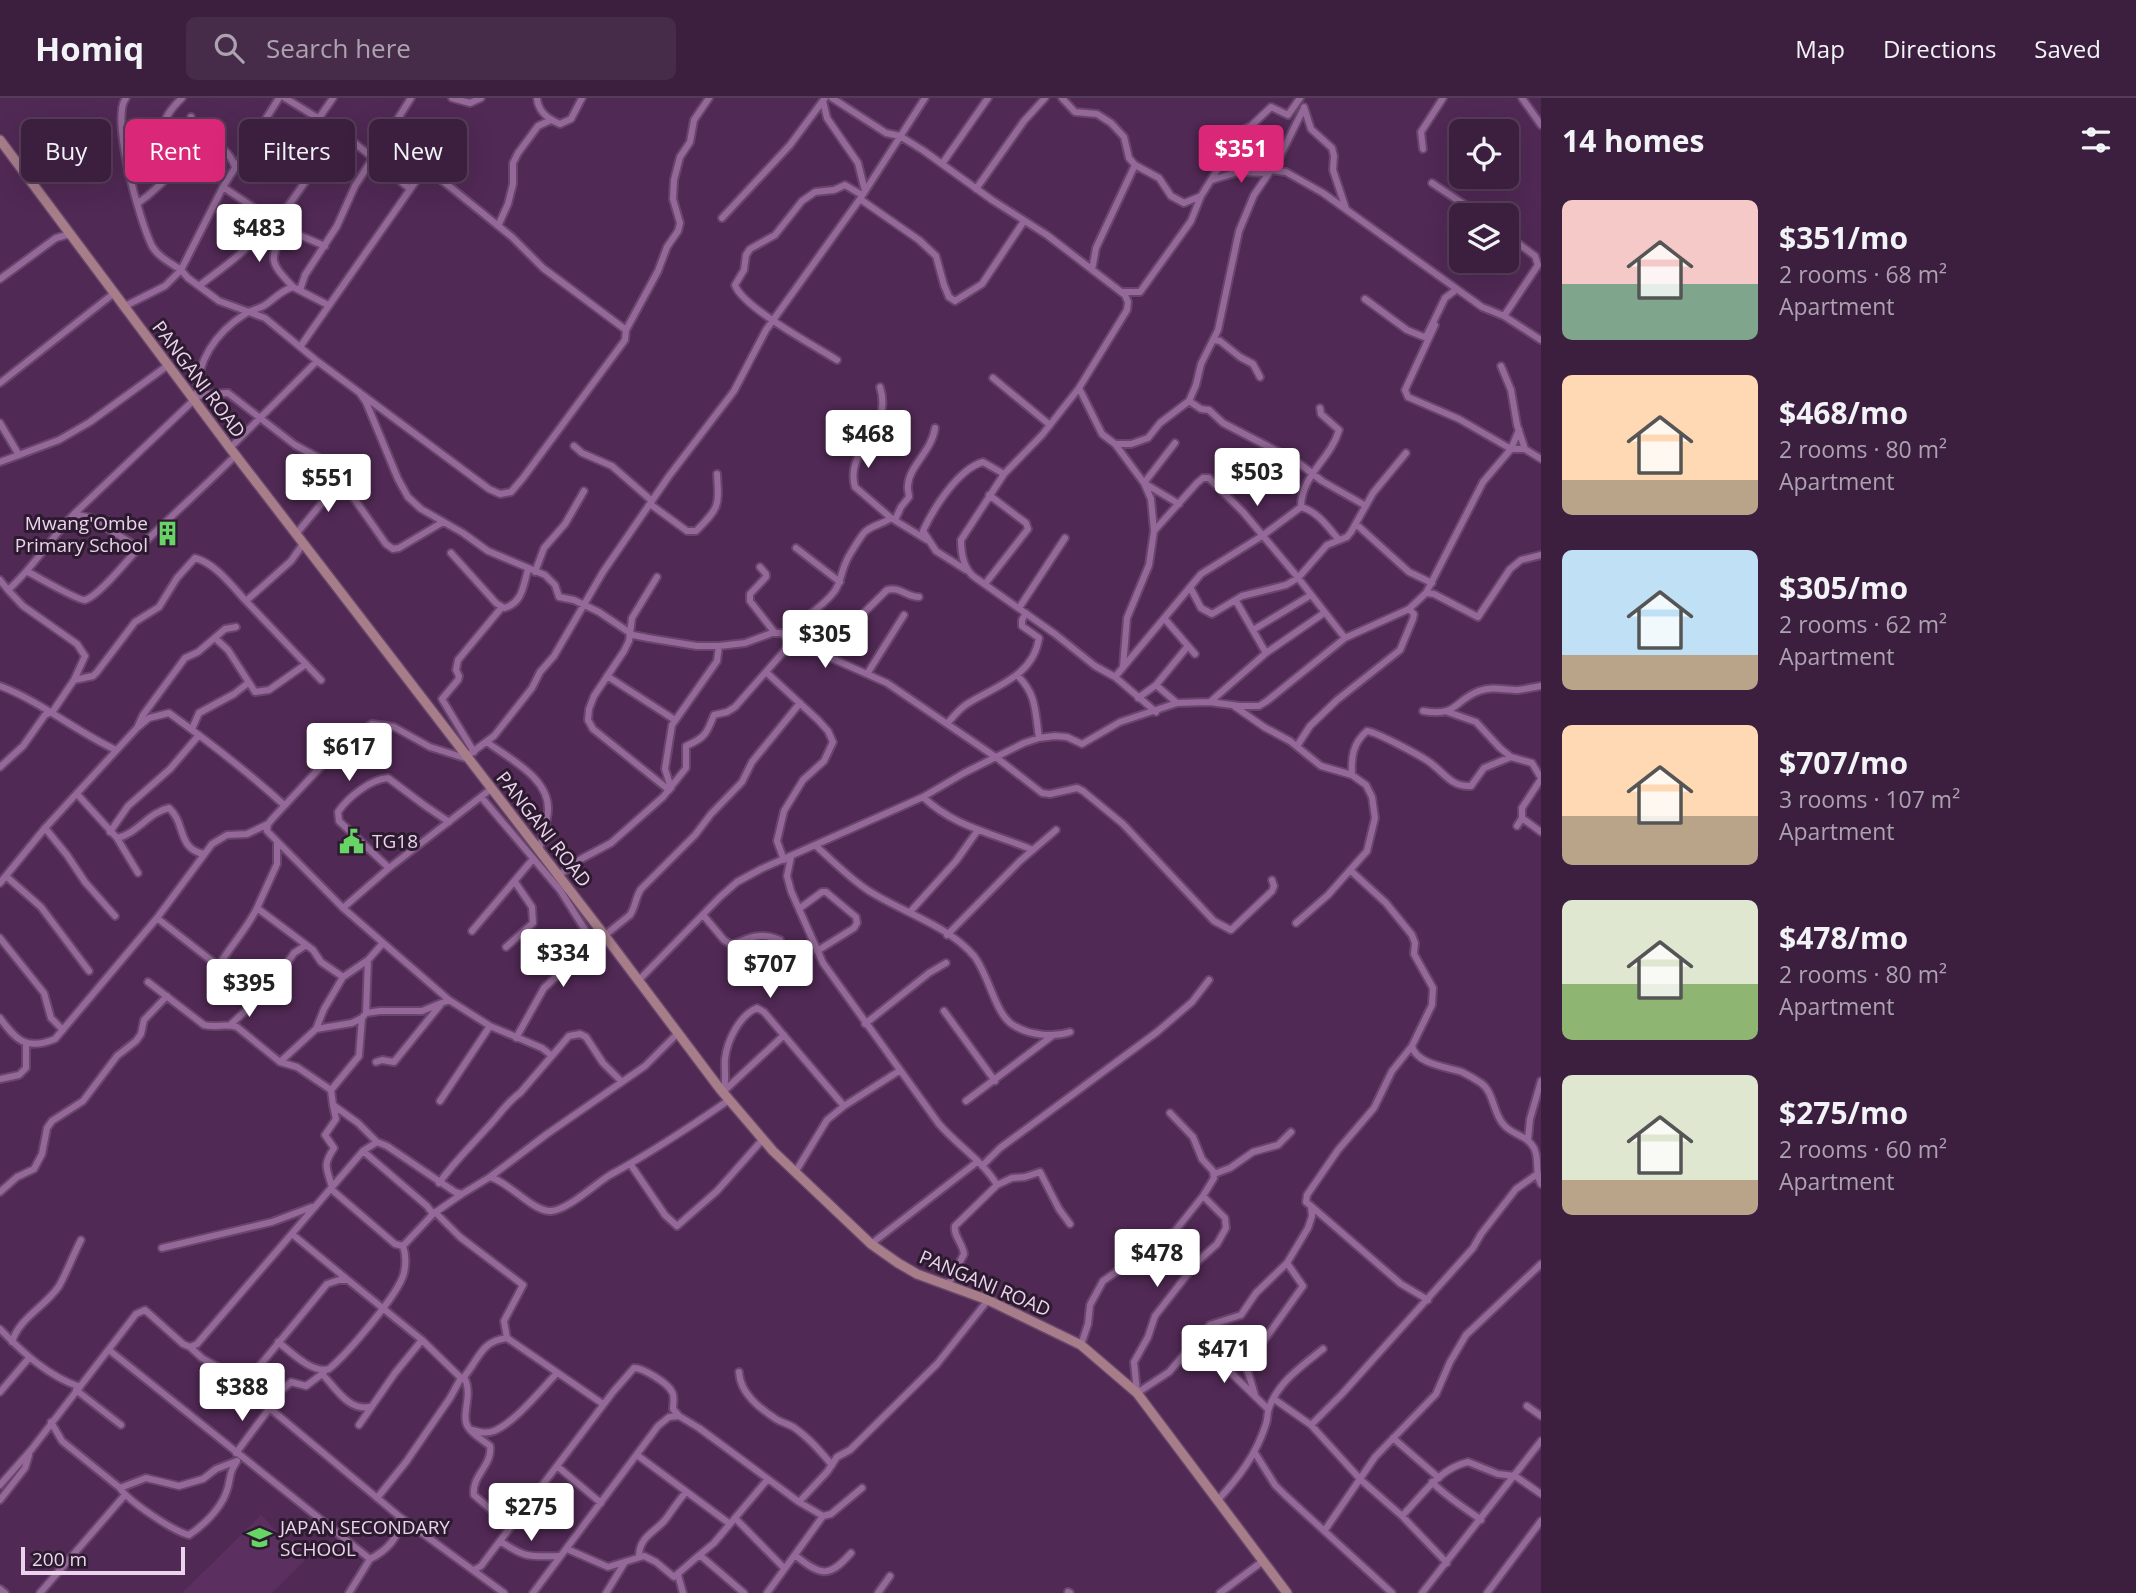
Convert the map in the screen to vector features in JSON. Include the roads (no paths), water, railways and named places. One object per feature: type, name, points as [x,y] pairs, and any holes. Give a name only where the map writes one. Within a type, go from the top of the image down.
[{"type":"main road","name":"PANGANI ROAD","points":[[1,145],[303,544],[470,756],[491,789],[726,1096],[763,1139],[872,1244],[906,1269],[988,1300],[1081,1346],[1137,1393],[1287,1593]]},
{"type":"street","points":[[125,98],[120,112],[122,147],[153,247],[162,258],[219,301],[265,318],[317,361],[489,489],[500,494],[511,492],[625,340],[626,330],[659,271],[667,247],[678,231],[680,223],[673,199],[674,180],[680,157],[690,142],[694,120],[709,98]]},
{"type":"street","points":[[167,119],[182,98]]},
{"type":"street","points":[[123,307],[165,286],[181,270],[223,187],[279,98]]},
{"type":"street","points":[[285,98],[344,134],[369,155]]},
{"type":"street","points":[[279,219],[322,158],[324,145],[319,118],[333,98]]},
{"type":"street","points":[[398,119],[411,98]]},
{"type":"street","points":[[452,98],[470,103],[481,98]]},
{"type":"street","points":[[537,98],[539,109],[551,120],[565,123],[571,119],[582,98]]},
{"type":"street","points":[[832,98],[886,132],[900,136],[1047,235],[1121,292],[1128,302],[1127,310],[1079,388],[1020,460],[1004,474],[961,540],[965,570]]},
{"type":"street","points":[[470,756],[487,742],[532,688],[603,572],[734,391],[766,330],[862,195],[925,98]]},
{"type":"street","points":[[942,164],[988,98]]},
{"type":"street","points":[[976,189],[1024,121],[1045,98]]},
{"type":"street","points":[[1062,98],[1075,113],[1097,114],[1111,123],[1124,137],[1129,158],[1135,165],[1159,178],[1171,196],[1178,201],[1191,201],[1201,196]]},
{"type":"street","points":[[1301,98],[1311,129],[1332,148],[1333,170],[1346,209]]},
{"type":"street","points":[[1121,292],[1142,290],[1191,221],[1201,196],[1236,134],[1251,126],[1271,107],[1286,115],[1290,114],[1301,98]]},
{"type":"street","points":[[1423,149],[1421,132],[1443,98]]},
{"type":"street","points":[[1522,98],[1541,125]]},
{"type":"street","points":[[824,99],[827,118],[858,163],[862,195]]},
{"type":"street","points":[[722,218],[790,145],[824,99]]},
{"type":"street","points":[[1115,444],[1131,444],[1149,438],[1160,423],[1189,401],[1201,363],[1214,340],[1238,231],[1254,195],[1278,160],[1304,108]]},
{"type":"street","points":[[498,226],[508,204],[513,184],[513,163],[518,153],[538,126],[551,120]]},
{"type":"street","points":[[225,150],[235,167]]},
{"type":"street","points":[[296,288],[325,246],[369,164]]},
{"type":"street","points":[[1092,270],[1096,248],[1135,165]]},
{"type":"street","points":[[1212,180],[1238,172],[1286,172],[1346,209],[1482,307],[1504,316],[1541,340]]},
{"type":"street","points":[[300,346],[418,177],[425,174],[432,174],[464,197],[543,268],[626,330]]},
{"type":"street","points":[[138,203],[157,190],[163,182]]},
{"type":"street","points":[[402,182],[410,189]]},
{"type":"street","points":[[1432,183],[1462,203]]},
{"type":"street","points":[[837,360],[738,293],[735,285],[744,270],[746,255],[750,249],[775,235],[802,201],[815,192],[834,190],[845,185],[862,195],[936,256],[949,297],[955,300],[982,285],[1024,221]]},
{"type":"street","points":[[223,187],[268,217],[279,219],[287,230],[325,246]]},
{"type":"street","points":[[199,286],[239,257],[256,240],[268,217]]},
{"type":"street","points":[[287,230],[272,257],[273,263],[296,288],[328,304]]},
{"type":"street","points":[[0,279],[56,238],[70,234]]},
{"type":"street","points":[[1504,316],[1539,263],[1519,244]]},
{"type":"street","points":[[195,398],[196,379],[203,359],[230,324],[248,312],[261,308],[285,289],[296,288]]},
{"type":"street","points":[[1366,299],[1407,330],[1424,337],[1445,299],[1457,289]]},
{"type":"street","points":[[0,383],[113,294]]},
{"type":"street","points":[[1435,325],[1405,390],[1408,397],[1459,419],[1511,449],[1525,449],[1541,459]]},
{"type":"street","points":[[1214,340],[1220,341],[1253,364],[1260,377]]},
{"type":"street","points":[[27,572],[58,586],[77,599],[85,600],[103,587],[317,361]]},
{"type":"street","points":[[0,462],[59,440],[90,422],[167,366]]},
{"type":"street","points":[[1501,366],[1511,390],[1525,449]]},
{"type":"street","points":[[993,377],[1050,425]]},
{"type":"street","points":[[880,387],[884,407],[879,425],[860,452],[852,470],[855,487],[893,519],[927,540]]},
{"type":"street","points":[[1079,388],[1102,434],[1115,444],[1144,483],[1151,499],[1154,531],[1149,565],[1127,618],[1122,667]]},
{"type":"street","points":[[359,392],[366,402],[408,497],[421,509],[488,551],[545,575],[552,581],[559,597],[583,604],[640,636],[697,646],[719,646],[745,643],[775,633],[867,674],[913,699],[1042,793],[1050,794],[1077,788],[1083,791],[1123,824],[1214,921],[1226,930],[1238,926],[1272,891],[1272,880]]},
{"type":"street","points":[[8,590],[27,572],[74,514],[195,398],[206,394],[228,393],[295,445],[321,459],[341,480],[386,544],[393,549],[443,522]]},
{"type":"street","points":[[1189,401],[1201,409],[1209,410],[1223,423],[1296,461],[1311,474],[1366,506]]},
{"type":"street","points":[[1115,677],[1201,574],[1262,536],[1300,507],[1301,495],[1311,474],[1319,461],[1331,450],[1339,430],[1321,414],[1321,408]]},
{"type":"street","points":[[0,423],[19,455]]},
{"type":"street","points":[[784,635],[827,600],[840,582],[847,558],[865,532],[893,519],[909,496],[908,485],[914,470],[934,440],[935,428]]},
{"type":"street","points":[[638,981],[737,882],[923,797],[964,773],[1039,738],[1067,737],[1082,744],[1120,722],[1177,703],[1209,702],[1259,706],[1267,701],[1345,638],[1409,609],[1426,593],[1483,482],[1511,449],[1519,430]]},
{"type":"street","points":[[1144,483],[1175,443]]},
{"type":"street","points":[[574,446],[582,453],[612,466],[651,503],[687,531],[696,531],[719,501],[717,474]]},
{"type":"street","points":[[1190,587],[1201,608],[1209,614],[1245,595],[1250,596],[1286,585],[1298,578],[1327,545],[1347,537],[1387,474],[1406,453]]},
{"type":"street","points":[[1004,474],[983,462],[975,465],[945,494],[929,518],[923,531],[927,540],[936,551],[1026,613],[1095,666],[1115,677],[1156,712]]},
{"type":"street","points":[[1154,531],[1197,483],[1203,478],[1209,478],[1298,578],[1345,638]]},
{"type":"street","points":[[296,534],[341,480]]},
{"type":"street","points":[[1144,483],[1179,504]]},
{"type":"street","points":[[470,756],[443,701],[443,696],[458,680],[458,660],[502,607],[510,606],[522,594],[544,548],[565,524],[584,491]]},
{"type":"street","points":[[985,584],[1028,529],[1026,523],[989,495]]},
{"type":"street","points":[[91,499],[88,508],[91,518]]},
{"type":"street","points":[[1300,507],[1324,522],[1339,540]]},
{"type":"street","points":[[74,514],[91,518],[139,548]]},
{"type":"street","points":[[1356,524],[1409,572],[1432,583]]},
{"type":"street","points":[[1019,608],[1065,538]]},
{"type":"street","points":[[246,601],[291,561],[303,544]]},
{"type":"street","points":[[796,548],[840,582]]},
{"type":"street","points":[[451,553],[502,607]]},
{"type":"street","points":[[1426,593],[1434,594],[1478,617],[1510,569],[1521,560],[1541,555]]},
{"type":"street","points":[[74,680],[93,676],[97,672],[135,622],[159,607],[195,558],[217,571],[321,680]]},
{"type":"street","points":[[760,567],[766,577],[750,594],[750,601],[775,633]]},
{"type":"street","points":[[657,577],[632,618],[629,641],[589,709],[588,719],[593,729],[670,789]]},
{"type":"street","points":[[0,580],[23,606],[83,650],[85,656],[74,680],[52,711],[45,715],[23,746],[0,767]]},
{"type":"street","points":[[826,656],[832,644],[887,590],[897,589],[912,597],[919,597]]},
{"type":"street","points":[[1253,630],[1311,595]]},
{"type":"street","points":[[1236,601],[1266,653]]},
{"type":"street","points":[[1297,746],[1310,726],[1337,700],[1400,650],[1413,619],[1414,614],[1409,609]]},
{"type":"street","points":[[947,724],[965,705],[1018,676],[1026,666],[1039,642],[1037,636],[1022,626],[1026,613]]},
{"type":"street","points":[[1209,702],[1266,653],[1324,613]]},
{"type":"street","points":[[867,674],[904,615]]},
{"type":"street","points":[[1164,618],[1195,654]]},
{"type":"street","points":[[137,728],[143,715],[185,658],[191,657],[216,639],[225,629],[236,627]]},
{"type":"street","points":[[216,639],[228,650],[255,692],[269,690],[306,664]]},
{"type":"street","points":[[559,875],[611,843],[670,789],[685,768],[686,746],[706,734],[714,715],[735,707],[793,641]]},
{"type":"street","points":[[670,789],[665,769],[672,725],[717,661],[719,646]]},
{"type":"street","points":[[1138,698],[1156,685],[1188,646]]},
{"type":"street","points":[[766,672],[828,731],[833,742],[824,761],[803,780],[783,811],[777,841],[787,859],[787,876],[791,891],[817,951],[865,1024],[939,1124],[997,1185]]},
{"type":"street","points":[[1018,676],[1033,697],[1039,738]]},
{"type":"street","points":[[607,677],[675,720]]},
{"type":"street","points":[[192,729],[199,713],[248,683]]},
{"type":"street","points":[[1156,685],[1177,703]]},
{"type":"street","points":[[0,686],[23,694],[87,736],[116,750]]},
{"type":"street","points":[[1423,712],[1448,712],[1478,691],[1495,687],[1521,690],[1541,686]]},
{"type":"street","points":[[516,1038],[544,989],[630,915],[642,889],[742,782],[752,762],[800,703]]},
{"type":"street","points":[[1234,706],[1297,746],[1304,755],[1321,766],[1352,775],[1366,785],[1375,808],[1367,851],[1314,909],[1296,923]]},
{"type":"street","points":[[1448,712],[1476,722],[1511,757],[1532,763],[1541,778],[1522,808],[1522,818],[1517,826]]},
{"type":"street","points":[[0,883],[45,828],[149,718],[169,713],[252,776],[284,805]]},
{"type":"street","points":[[0,1018],[17,1038],[26,1043],[42,1044],[55,1039],[157,918],[212,844],[222,837],[247,834],[268,824],[341,745],[372,724],[394,727],[430,747],[470,756]]},
{"type":"street","points":[[1352,775],[1353,750],[1359,738],[1367,731],[1383,736],[1431,762],[1444,778],[1465,786],[1471,786],[1479,773],[1490,764],[1511,757]]},
{"type":"street","points":[[110,832],[128,806],[170,769],[199,735]]},
{"type":"street","points":[[487,742],[526,770],[547,799],[548,812],[539,850]]},
{"type":"street","points":[[389,868],[339,821],[338,812],[351,798],[375,781],[388,778],[449,821]]},
{"type":"street","points":[[342,908],[491,789]]},
{"type":"street","points":[[78,795],[117,838],[138,873]]},
{"type":"street","points":[[923,797],[937,810],[961,824],[1033,850]]},
{"type":"street","points":[[482,798],[560,890],[594,944]]},
{"type":"street","points":[[117,838],[132,831],[159,811],[169,808],[178,819],[185,844],[204,854]]},
{"type":"street","points":[[1522,818],[1541,832]]},
{"type":"street","points":[[268,824],[267,831],[276,842],[342,908],[446,1001],[490,1026],[542,1048],[551,1055]]},
{"type":"street","points":[[45,828],[85,882],[115,916]]},
{"type":"street","points":[[910,912],[956,861],[978,830]]},
{"type":"street","points":[[947,935],[959,920],[1056,830]]},
{"type":"street","points":[[218,967],[249,924],[257,908],[277,864],[276,842]]},
{"type":"street","points":[[816,846],[868,890],[910,912],[971,953],[979,963],[1004,1017],[1012,1025],[1052,1036],[1070,1032]]},
{"type":"street","points":[[472,930],[533,859]]},
{"type":"street","points":[[1350,870],[1386,903],[1412,935],[1415,943],[1414,954],[1433,988],[1432,1005],[1412,1046],[1392,1071],[1374,1108],[1338,1150],[1307,1195],[1306,1202],[1401,1284],[1428,1300]]},
{"type":"street","points":[[7,877],[41,907],[89,971]]},
{"type":"street","points":[[506,947],[533,923],[532,907],[515,882]]},
{"type":"street","points":[[800,908],[826,892],[856,917],[854,928],[817,951]]},
{"type":"street","points":[[257,908],[313,950],[321,962],[343,977]]},
{"type":"street","points":[[703,915],[724,940],[732,945],[761,934],[780,940]]},
{"type":"street","points":[[157,918],[258,998]]},
{"type":"street","points":[[0,938],[44,993],[51,1018],[63,1030]]},
{"type":"street","points":[[316,1029],[324,1009],[343,977],[368,960],[383,943]]},
{"type":"street","points":[[148,982],[204,1025],[214,1028],[230,1025],[258,998],[275,972],[306,945]]},
{"type":"street","points":[[368,960],[359,1056],[331,1090],[336,1119],[325,1135],[334,1148],[326,1164],[331,1188],[395,1244],[403,1246]]},
{"type":"street","points":[[865,1024],[929,973],[946,963]]},
{"type":"street","points":[[872,1244],[1157,1032],[1192,1002],[1209,980]]},
{"type":"street","points":[[0,1192],[17,1177],[34,1169],[43,1154],[47,1128],[52,1121],[83,1101],[117,1056],[136,1041],[144,1020],[167,996]]},
{"type":"street","points":[[280,1062],[304,1037],[316,1029],[352,1023],[380,1011],[422,1011],[446,1001]]},
{"type":"street","points":[[376,1062],[394,1062],[398,1059],[409,1040],[446,1001]]},
{"type":"street","points":[[726,1096],[725,1059],[728,1044],[742,1019],[749,1011],[757,1008],[764,1012],[844,1105]]},
{"type":"street","points":[[944,1011],[995,1081]]},
{"type":"street","points":[[230,1025],[246,1033],[280,1062],[297,1067],[331,1090]]},
{"type":"street","points":[[440,1101],[490,1026]]},
{"type":"street","points":[[403,1246],[434,1213],[490,1177],[547,1133],[645,1066],[678,1033]]},
{"type":"street","points":[[439,1183],[457,1158],[569,1037],[580,1034],[586,1037],[603,1063],[622,1082]]},
{"type":"street","points":[[490,1177],[500,1180],[542,1210],[552,1211],[562,1207],[610,1175],[631,1165],[726,1096],[783,1035]]},
{"type":"street","points":[[966,1101],[1052,1036]]},
{"type":"street","points":[[0,1079],[19,1075],[26,1068],[26,1043]]},
{"type":"street","points":[[1412,1046],[1412,1051],[1419,1057],[1465,1073],[1484,1086],[1504,1126],[1528,1140],[1534,1149],[1536,1175],[1541,1184]]},
{"type":"street","points":[[796,1171],[827,1120],[844,1105],[900,1071]]},
{"type":"street","points":[[1528,1140],[1530,1119],[1541,1081]]},
{"type":"street","points":[[333,1105],[358,1123],[377,1142],[395,1150],[439,1183],[462,1194]]},
{"type":"street","points":[[1081,1346],[1090,1306],[1103,1281],[1175,1231],[1214,1178],[1193,1137],[1170,1113]]},
{"type":"street","points":[[1214,1174],[1230,1168],[1253,1152],[1278,1145],[1291,1132]]},
{"type":"street","points":[[631,1165],[665,1215],[677,1226],[717,1191],[763,1139]]},
{"type":"street","points":[[190,1347],[197,1344],[363,1151],[377,1142]]},
{"type":"street","points":[[363,1151],[460,1237],[523,1285],[504,1321],[507,1339]]},
{"type":"street","points":[[948,1285],[964,1254],[964,1248],[954,1230],[955,1226],[997,1185],[1012,1178],[1040,1172],[1070,1224]]},
{"type":"street","points":[[1311,1425],[1474,1248],[1481,1234],[1516,1189],[1536,1175]]},
{"type":"street","points":[[1203,1196],[1224,1218],[1226,1228],[1217,1244],[1197,1262],[1155,1316],[1148,1337],[1133,1362],[1137,1393],[1169,1372],[1210,1325],[1238,1318],[1256,1293],[1287,1263],[1308,1228],[1312,1216],[1311,1206]]},
{"type":"street","points":[[162,1248],[272,1222],[317,1205]]},
{"type":"street","points":[[292,1234],[422,1340],[463,1378],[469,1389],[465,1419],[470,1430],[490,1446],[491,1453],[474,1483],[474,1495],[510,1526]]},
{"type":"street","points":[[7,1340],[57,1288],[81,1241]]},
{"type":"street","points":[[284,1388],[291,1381],[306,1386],[338,1362],[382,1310],[404,1276],[406,1256],[403,1246]]},
{"type":"street","points":[[1255,1395],[1248,1363],[1303,1286],[1287,1263]]},
{"type":"street","points":[[1325,1530],[1375,1457],[1436,1394],[1466,1335],[1541,1264]]},
{"type":"street","points":[[243,1386],[327,1284],[348,1280]]},
{"type":"street","points":[[799,1502],[837,1457],[850,1450],[937,1364],[988,1300]]},
{"type":"street","points":[[0,1485],[31,1450],[140,1310],[145,1310],[183,1344],[225,1371],[400,1517],[504,1593]]},
{"type":"street","points":[[0,1329],[7,1340],[29,1358],[78,1388],[121,1425]]},
{"type":"street","points":[[377,1498],[406,1462],[486,1345],[496,1340],[507,1339],[603,1404]]},
{"type":"street","points":[[359,1425],[422,1340]]},
{"type":"street","points":[[278,1342],[323,1373],[350,1404],[360,1409],[370,1407]]},
{"type":"street","points":[[1189,1346],[1231,1373],[1268,1409]]},
{"type":"street","points":[[1218,1500],[1255,1453],[1267,1422],[1268,1409],[1274,1399],[1294,1372],[1323,1349]]},
{"type":"street","points":[[109,1350],[238,1457],[370,1559]]},
{"type":"street","points":[[0,1392],[29,1358]]},
{"type":"street","points":[[474,1570],[481,1566],[603,1404],[634,1368],[642,1368],[670,1388],[674,1394],[673,1409],[679,1416],[767,1480],[823,1516]]},
{"type":"street","points":[[739,1372],[740,1384],[746,1393],[778,1420],[787,1423],[810,1440],[832,1465]]},
{"type":"street","points":[[470,1430],[485,1433],[501,1427],[524,1410],[556,1374]]},
{"type":"street","points":[[1274,1399],[1311,1425],[1361,1480],[1402,1516],[1447,1563]]},
{"type":"street","points":[[1527,1406],[1541,1416]]},
{"type":"street","points":[[51,1422],[62,1441],[120,1488],[124,1496],[172,1529],[189,1535],[200,1527],[222,1501],[227,1492],[230,1470],[269,1409]]},
{"type":"street","points":[[533,1593],[658,1426],[669,1417],[679,1416]]},
{"type":"street","points":[[1393,1438],[1439,1478]]},
{"type":"street","points":[[1422,1593],[1541,1441]]},
{"type":"street","points":[[0,1500],[25,1468],[31,1450]]},
{"type":"street","points":[[1255,1453],[1275,1485],[1392,1593]]},
{"type":"street","points":[[637,1455],[686,1492],[733,1521],[784,1568]]},
{"type":"street","points":[[120,1488],[146,1478],[179,1486],[203,1479],[238,1457]]},
{"type":"street","points":[[1402,1516],[1432,1482],[1449,1469],[1468,1462],[1498,1474],[1514,1476],[1541,1494]]},
{"type":"street","points":[[557,1466],[601,1503]]},
{"type":"street","points":[[567,1549],[608,1567],[639,1556],[656,1562],[674,1577],[714,1543],[767,1480]]},
{"type":"street","points":[[1432,1482],[1441,1492],[1458,1501],[1481,1520]]},
{"type":"street","points":[[767,1593],[823,1516],[831,1514],[862,1488]]},
{"type":"street","points":[[639,1556],[639,1550],[649,1531],[665,1519],[686,1492]]},
{"type":"street","points":[[40,1593],[124,1496]]},
{"type":"street","points":[[349,1593],[370,1559],[382,1553],[392,1542],[400,1525],[400,1517]]},
{"type":"street","points":[[1487,1593],[1541,1521]]},
{"type":"street","points":[[500,1541],[520,1554],[533,1557],[559,1556]]},
{"type":"street","points":[[796,1556],[816,1572],[826,1572],[834,1571],[851,1553]]},
{"type":"street","points":[[697,1557],[705,1559],[744,1593]]},
{"type":"street","points":[[1220,1593],[1263,1561]]},
{"type":"street","points":[[606,1593],[625,1562]]},
{"type":"street","points":[[678,1575],[683,1593]]},
{"type":"street","points":[[877,1593],[890,1576]]},
{"type":"street","points":[[0,1589],[5,1593]]},
{"type":"place","name":"Mwang'Ombe Primary School","points":[[168,534]]},
{"type":"place","name":"TG18","points":[[352,841]]},
{"type":"place","name":"JAPAN SECONDARY SCHOOL","points":[[260,1538]]}]
